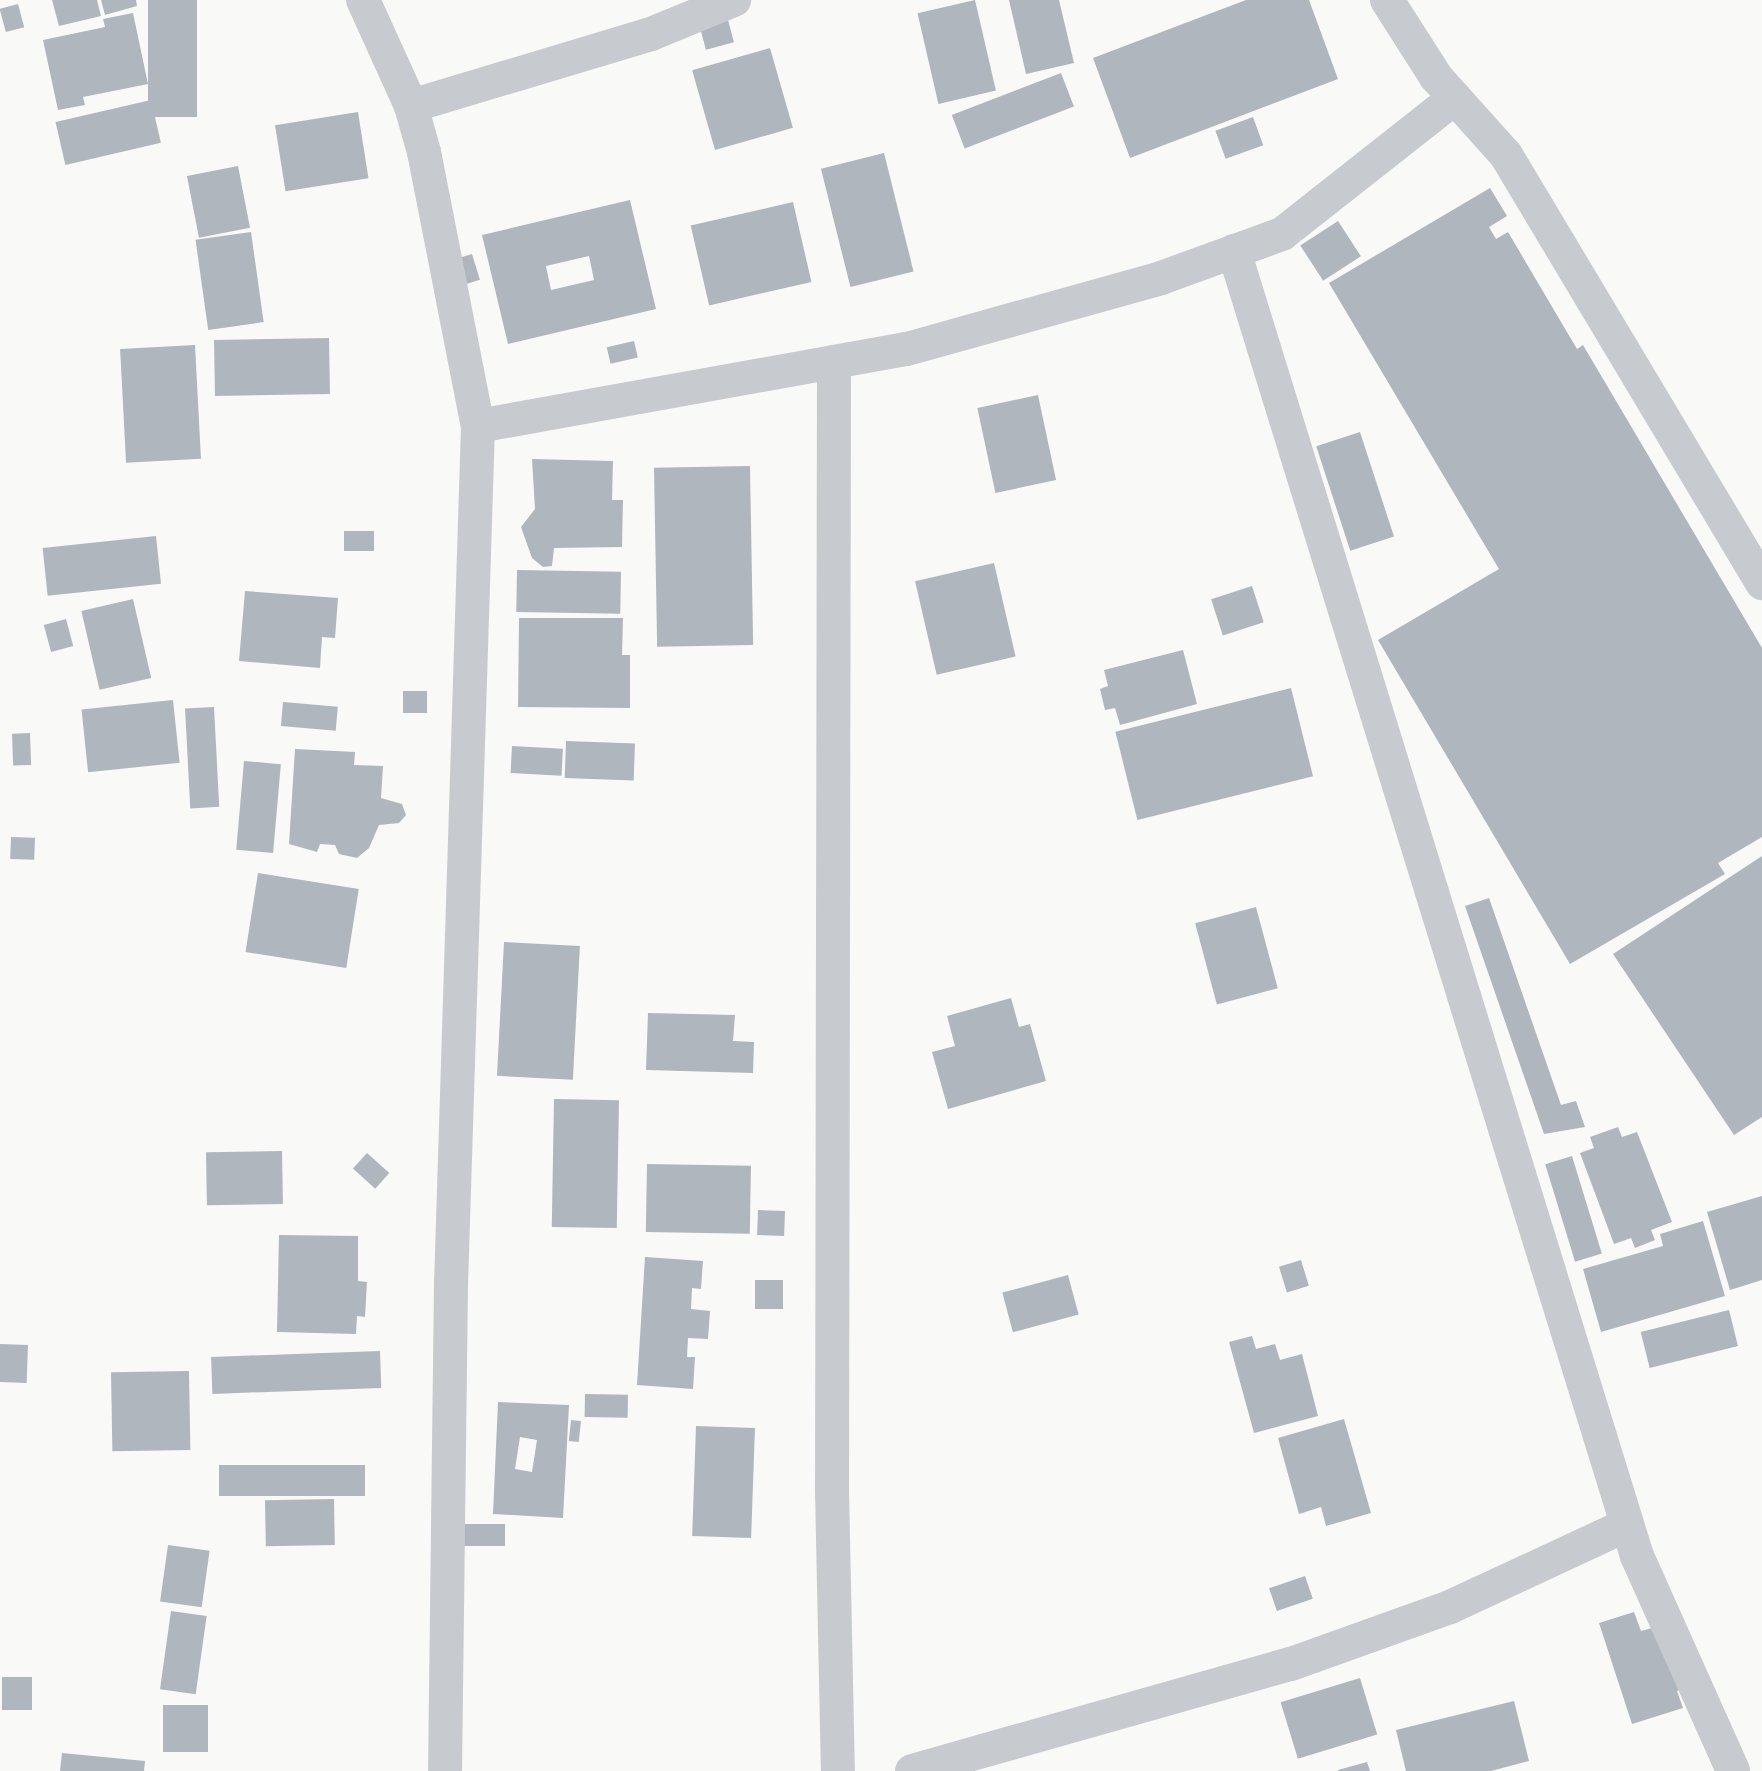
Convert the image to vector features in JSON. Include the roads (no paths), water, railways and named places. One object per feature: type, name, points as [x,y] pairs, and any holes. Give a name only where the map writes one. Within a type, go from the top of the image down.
[{"type":"street","points":[[363,0],[411,106],[478,426],[451,1283],[445,1771]]},
{"type":"street","points":[[411,106],[651,34],[734,0]]},
{"type":"street","points":[[1387,0],[1455,98],[1506,155],[1762,583]]},
{"type":"street","points":[[478,426],[922,345],[1161,278],[1282,234],[1455,98]]},
{"type":"street","points":[[1234,251],[1627,1525],[1733,1771]]},
{"type":"street","points":[[834,362],[832,1490],[838,1771]]},
{"type":"street","points":[[912,1771],[1291,1664],[1450,1607],[1627,1525]]}]
